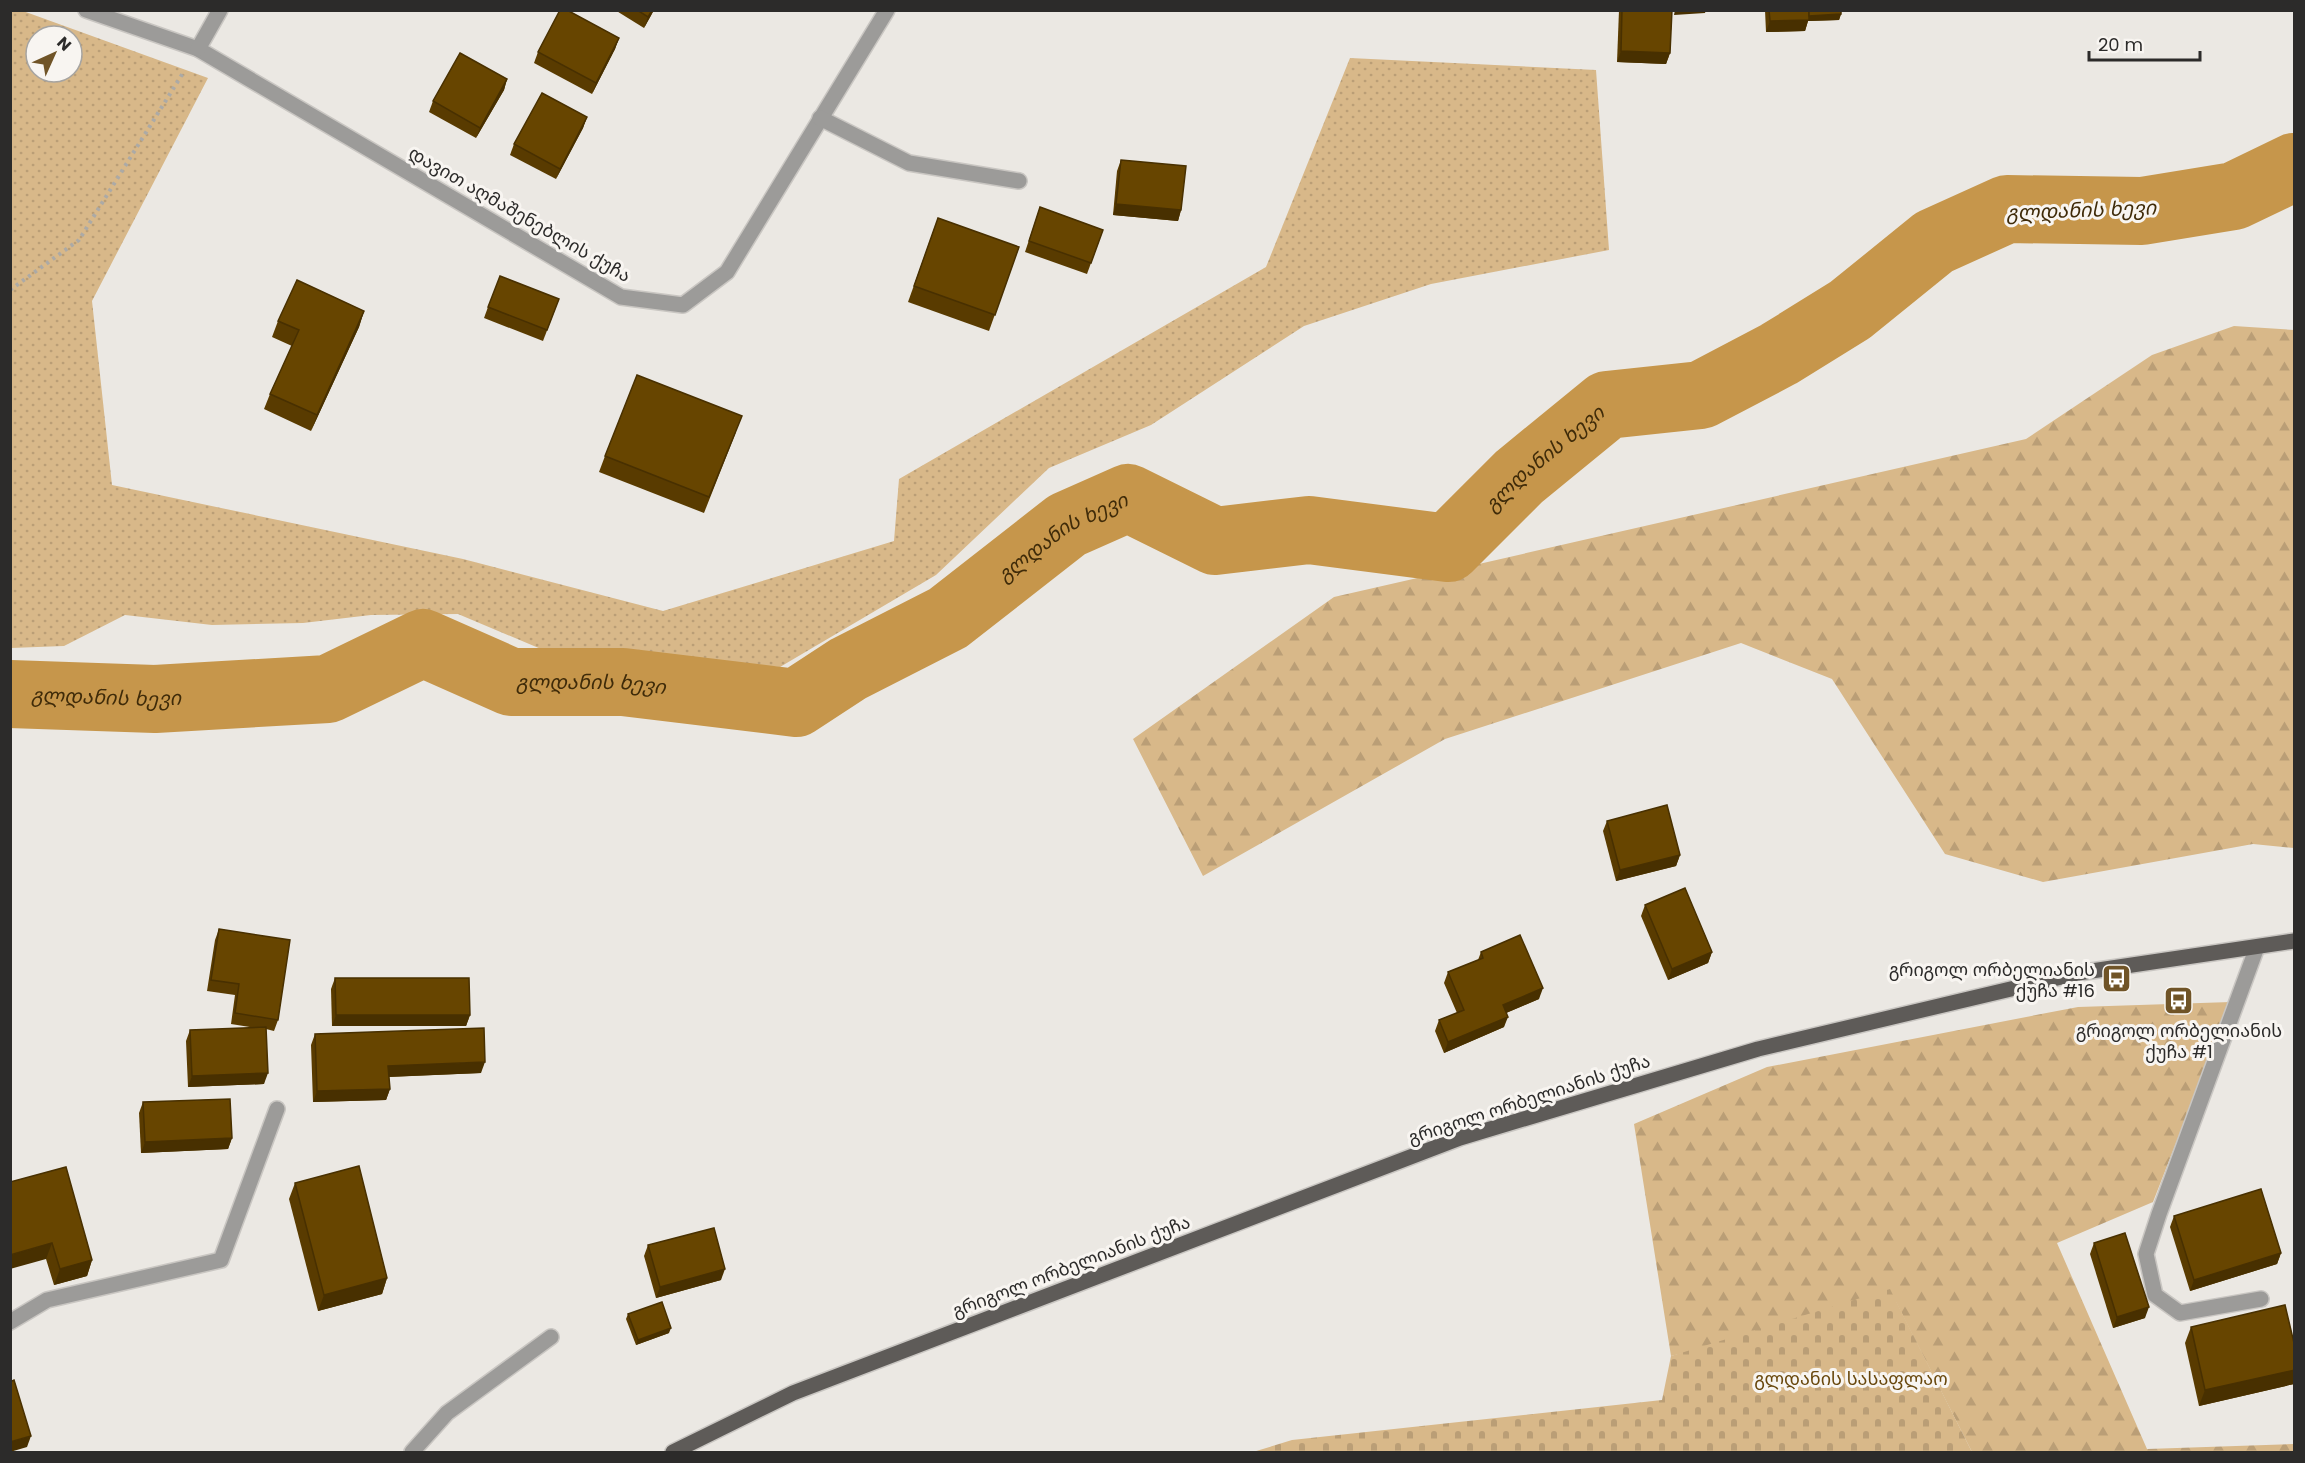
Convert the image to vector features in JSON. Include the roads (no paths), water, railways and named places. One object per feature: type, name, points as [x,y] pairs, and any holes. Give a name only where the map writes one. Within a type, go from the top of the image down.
[{"type":"main road","name":"გრიგოლ ორბელიანის ქუჩა","points":[[673,1452],[793,1393],[1460,1138],[1758,1049],[2078,974],[2295,941]]},
{"type":"street","name":"დავით აღმაშენებლის ქუჩა","points":[[86,10],[198,49],[621,297],[683,305],[727,272],[887,10]]},
{"type":"street","points":[[198,49],[220,10]]},
{"type":"street","points":[[820,118],[909,163],[1019,181]]},
{"type":"street","points":[[2257,947],[2146,1254],[2155,1295],[2180,1313],[2261,1299]]},
{"type":"street","points":[[10,1322],[47,1300],[221,1260],[277,1109]]},
{"type":"street","points":[[412,1452],[447,1413],[551,1337]]},
{"type":"waterway","name":"გლდანის ხევი","points":[[10,694],[155,699],[328,689],[423,643],[511,682],[623,682],[796,703],[848,669],[948,618],[1067,525],[1128,498],[1215,541],[1309,530],[1448,548],[1519,477],[1607,405],[1701,395],[1779,354],[1850,310],[1934,242],[2007,209],[2142,211],[2234,196],[2294,167]]},
{"type":"place","name":"გრიგოლ ორბელიანის ქუჩა #16","points":[[2116,979]]},
{"type":"place","name":"გრიგოლ ორბელიანის ქუჩა #1","points":[[2179,1001]]},
{"type":"park label","name":"გლდანის სასაფლაო","points":[[1851,1378]]}]
